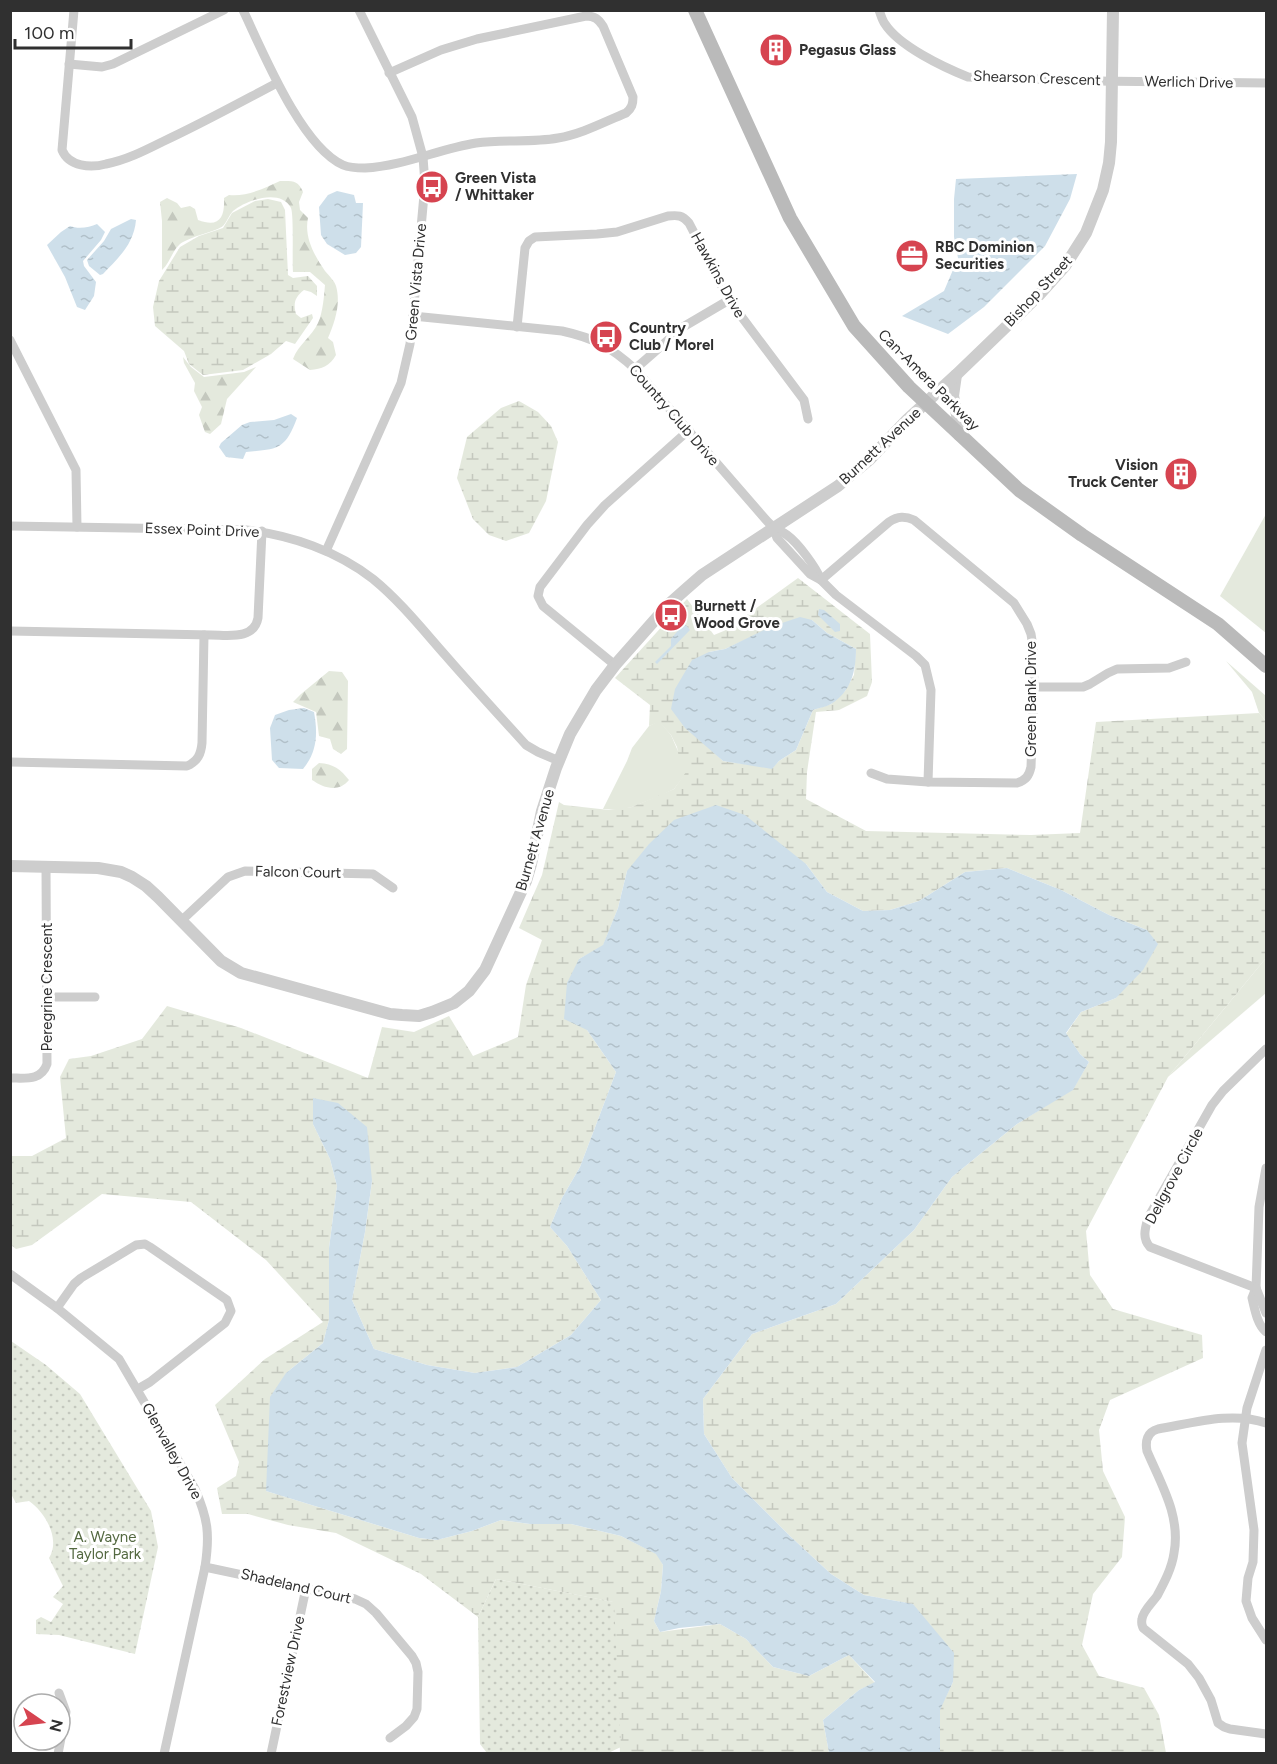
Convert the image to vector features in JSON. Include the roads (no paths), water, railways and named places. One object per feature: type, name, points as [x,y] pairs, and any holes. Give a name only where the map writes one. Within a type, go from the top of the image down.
[{"type":"main road","name":"Can-Amera Parkway","points":[[695,10],[790,218],[854,326],[926,403],[1018,490],[1218,624],[1266,666]]},
{"type":"street","points":[[74,10],[62,150],[69,161],[84,165],[104,165],[137,154],[278,83]]},
{"type":"street","points":[[69,64],[102,67],[113,64],[224,10]]},
{"type":"street","points":[[243,10],[300,123],[311,138],[341,164],[349,167],[368,168],[476,143],[556,138],[578,133],[627,113],[631,109],[633,97],[603,26],[593,16],[477,39],[441,50],[389,73]]},
{"type":"street","name":"Green Vista Drive","points":[[326,551],[401,383],[410,344],[425,184],[423,157],[412,117],[358,10]]},
{"type":"street","name":"Shearson Crescent","points":[[879,10],[885,24],[902,42],[949,69],[968,77],[1112,81]]},
{"type":"street","name":"Bishop Street","points":[[926,403],[1039,295],[1065,266],[1086,233],[1103,190],[1109,163],[1113,10]]},
{"type":"street","name":"Werlich Drive","points":[[1112,81],[1266,83]]},
{"type":"street","name":"Hawkins Drive","points":[[517,327],[525,248],[529,241],[535,237],[617,232],[677,215],[683,216],[689,223],[729,300],[804,400],[808,419]]},
{"type":"street","points":[[635,369],[683,327],[729,300]]},
{"type":"street","name":"Country Club Drive","points":[[413,316],[562,331],[603,344],[621,356],[635,369],[773,527],[788,535],[816,568],[821,580],[836,595],[925,665],[931,690],[928,782]]},
{"type":"street","points":[[10,340],[76,470],[76,527]]},
{"type":"street","points":[[956,375],[953,396],[959,435]]},
{"type":"street","name":"Burnett Avenue","points":[[10,866],[98,868],[121,872],[146,886],[221,961],[241,973],[390,1014],[418,1016],[454,1004],[469,991],[485,970],[526,881],[542,811],[559,761],[581,714],[615,665],[668,605],[702,575],[838,486],[869,460],[926,403]]},
{"type":"street","points":[[615,665],[543,606],[538,596],[540,587],[586,525],[605,505],[689,430]]},
{"type":"street","name":"Green Bank Drive","points":[[821,580],[888,522],[899,517],[907,517],[915,520],[1014,603],[1031,634],[1034,687],[1029,776],[1017,783],[928,782],[887,779],[871,772]]},
{"type":"street","name":"Essex Point Drive","points":[[10,526],[262,531],[326,551],[374,579],[406,611],[526,745],[559,761]]},
{"type":"street","points":[[10,631],[243,635],[250,632],[257,623],[262,531]]},
{"type":"street","points":[[10,762],[187,766],[192,764],[201,753],[202,743],[204,635]]},
{"type":"street","points":[[1034,687],[1083,687],[1117,669],[1169,668],[1186,662]]},
{"type":"street","name":"Peregrine Crescent","points":[[10,1078],[39,1076],[47,1064],[46,867]]},
{"type":"street","name":"Falcon Court","points":[[181,921],[228,877],[245,871],[373,874],[393,888]]},
{"type":"street","points":[[47,997],[95,997]]},
{"type":"street","name":"Dellgrove Circle","points":[[1256,1288],[1150,1247],[1144,1234],[1148,1218],[1212,1105],[1266,1049]]},
{"type":"street","points":[[1266,1168],[1259,1207],[1256,1288],[1252,1298],[1259,1322],[1266,1332]]},
{"type":"street","points":[[57,1308],[81,1278],[140,1244],[150,1247],[227,1300],[231,1311],[225,1323],[138,1389]]},
{"type":"street","name":"Glenvalley Drive","points":[[10,1274],[111,1351],[138,1389],[195,1489],[204,1510],[209,1541],[206,1567],[164,1754]]},
{"type":"street","points":[[1256,1288],[1266,1314]]},
{"type":"street","points":[[1266,1350],[1245,1418],[1242,1443],[1254,1530],[1253,1562],[1248,1578],[1246,1601],[1252,1618],[1266,1640]]},
{"type":"street","points":[[1266,1423],[1232,1417],[1158,1429],[1152,1431],[1148,1436],[1147,1451],[1170,1504],[1176,1540],[1174,1556],[1167,1577],[1142,1618],[1141,1624],[1188,1664],[1199,1678],[1211,1700],[1218,1723],[1230,1729],[1266,1734]]},
{"type":"street","name":"Shadeland Court","points":[[206,1567],[356,1599],[366,1604],[412,1656],[418,1672],[417,1710],[409,1722],[390,1738]]},
{"type":"street","name":"Forestview Drive","points":[[270,1754],[306,1588]]},
{"type":"water","points":[[1077,174],[1070,199],[1045,246],[984,307],[948,334],[902,316],[944,291],[958,258],[954,237],[956,179]]},
{"type":"water","points":[[337,191],[354,195],[356,203],[363,203],[361,247],[356,253],[345,255],[327,244],[321,235],[319,207],[328,195]]},
{"type":"water","points":[[131,219],[136,220],[129,243],[115,262],[100,275],[89,266],[87,260],[104,241],[111,229]]},
{"type":"water","points":[[97,224],[105,232],[83,261],[96,282],[94,296],[85,310],[77,307],[65,277],[47,245],[70,226],[83,228]]},
{"type":"water","points":[[291,414],[297,418],[293,429],[279,446],[246,452],[243,459],[226,457],[219,447],[242,425],[274,420]]},
{"type":"water","points":[[819,609],[824,610],[840,624],[840,631],[835,632],[818,615]]},
{"type":"water","points":[[800,617],[812,620],[827,633],[856,649],[855,665],[848,687],[831,704],[813,710],[796,750],[779,761],[772,769],[723,761],[685,728],[671,709],[675,689],[692,660],[709,652],[725,649],[770,627]]},
{"type":"water","points":[[686,625],[690,630],[657,664],[655,662],[671,646],[671,639]]},
{"type":"water","points":[[304,708],[314,712],[316,735],[314,749],[303,769],[279,768],[272,760],[270,728],[275,715]]},
{"type":"water","points":[[716,805],[745,815],[806,864],[827,892],[863,911],[890,910],[919,901],[965,872],[1007,868],[1147,930],[1158,944],[1143,970],[1116,998],[1081,1012],[1066,1033],[1080,1054],[1089,1062],[1073,1090],[1017,1124],[952,1177],[914,1230],[836,1304],[752,1334],[703,1399],[704,1434],[732,1478],[831,1574],[864,1595],[913,1604],[954,1653],[953,1682],[940,1710],[940,1753],[829,1753],[823,1720],[859,1690],[875,1682],[849,1655],[809,1676],[773,1667],[746,1639],[720,1624],[660,1632],[654,1621],[661,1591],[663,1565],[656,1554],[621,1536],[571,1524],[530,1524],[501,1520],[472,1531],[437,1540],[419,1538],[266,1491],[270,1397],[286,1373],[323,1343],[329,1320],[329,1248],[337,1186],[330,1159],[313,1124],[313,1098],[338,1103],[367,1127],[372,1181],[352,1300],[374,1349],[427,1365],[475,1373],[517,1367],[571,1335],[601,1300],[567,1246],[550,1227],[562,1198],[580,1167],[616,1072],[587,1030],[564,1019],[567,983],[579,959],[603,945],[618,908],[627,871],[649,844],[674,820]]},
{"type":"place","name":"Pegasus Glass","points":[[776,50]]},
{"type":"place","name":"Green Vista / Whittaker","points":[[432,187]]},
{"type":"place","name":"RBC Dominion Securities","points":[[912,256]]},
{"type":"place","name":"Country Club / Morel","points":[[606,337]]},
{"type":"place","name":"Vision Truck Center","points":[[1181,474]]},
{"type":"place","name":"Burnett / Wood Grove","points":[[671,615]]},
{"type":"park label","name":"A. Wayne Taylor Park","points":[[105,1546]]}]
